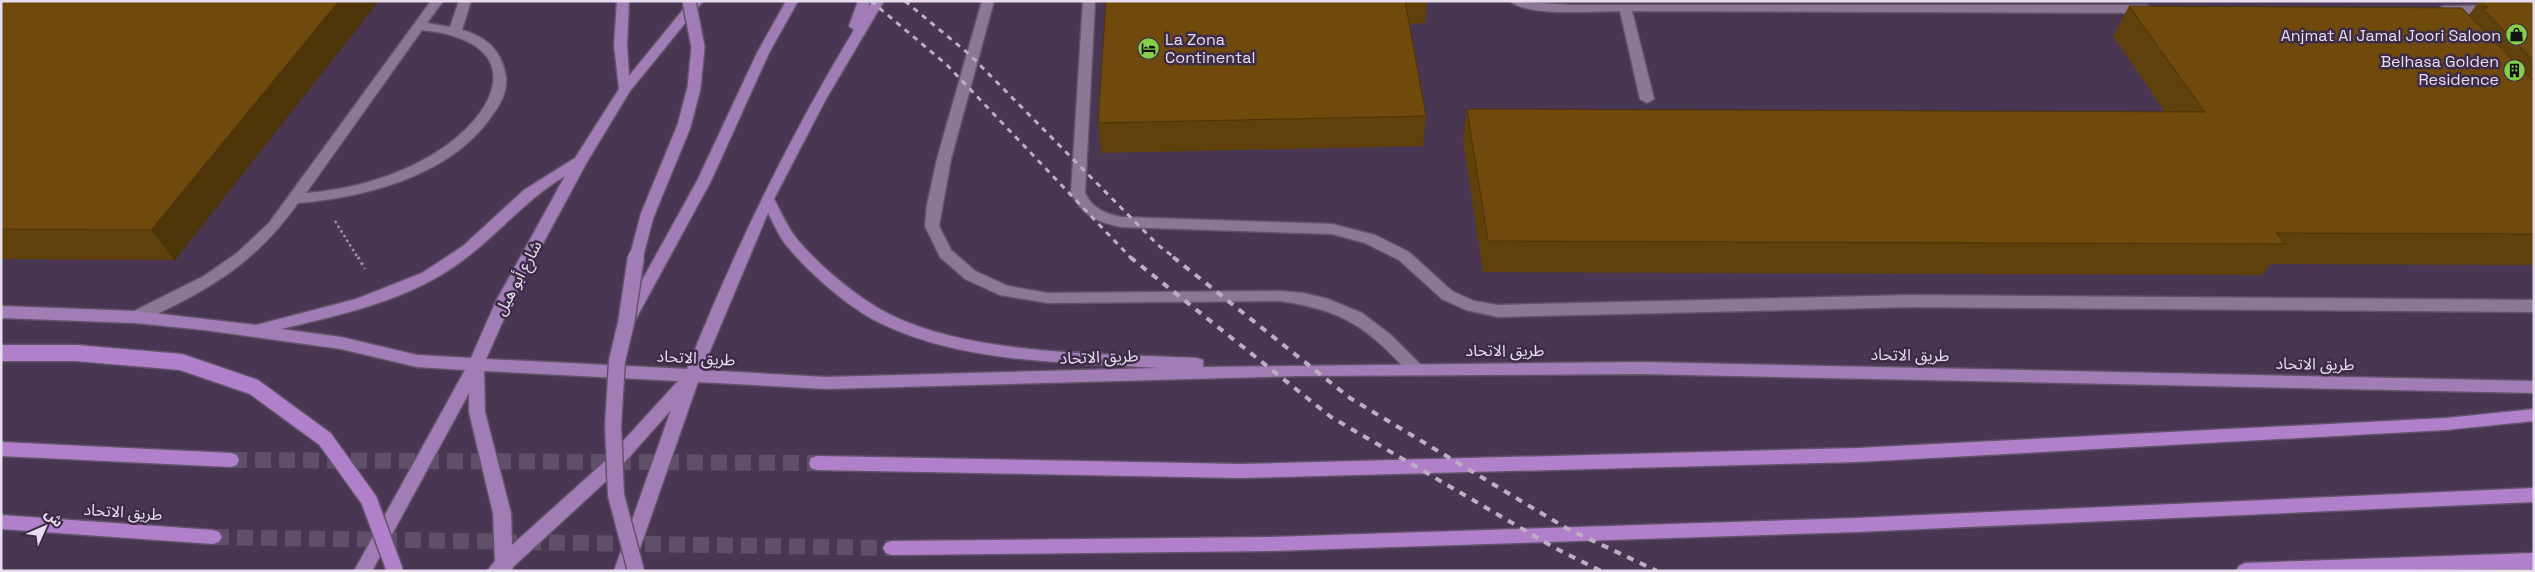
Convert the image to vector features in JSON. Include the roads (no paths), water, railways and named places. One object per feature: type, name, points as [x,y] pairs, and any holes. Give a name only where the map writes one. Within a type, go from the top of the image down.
[{"type":"highway","points":[[1,353],[76,353],[181,362],[254,387],[325,439],[368,500],[395,571]]},
{"type":"highway","points":[[817,463],[1240,471],[1857,456],[2436,424],[2534,415]]},
{"type":"highway","points":[[1,448],[231,460]]},
{"type":"highway","points":[[892,548],[1271,544],[1856,525],[2534,495]]},
{"type":"highway","name":"طريق الاتحاد","points":[[1,522],[213,537]]},
{"type":"highway","points":[[2245,571],[2534,561]]},
{"type":"main road","points":[[623,1],[619,40],[624,89]]},
{"type":"main road","points":[[636,571],[615,485],[613,426],[617,362],[626,323],[633,268],[646,216],[684,126],[694,88],[698,47],[689,1]]},
{"type":"main road","name":"شارع أبو هيل","points":[[363,571],[476,364],[504,301],[580,162],[624,89],[697,1]]},
{"type":"main road","points":[[626,323],[704,181],[763,53],[792,1]]},
{"type":"main road","points":[[844,55],[864,1]]},
{"type":"main road","points":[[622,571],[691,377],[767,199],[844,55],[878,1]]},
{"type":"main road","points":[[254,330],[361,303],[424,278],[448,264],[480,240],[522,198],[580,162]]},
{"type":"main road","points":[[767,199],[790,242],[832,284],[885,319],[950,342],[1025,354],[1299,370]]},
{"type":"main road","name":"طريق الاتحاد","points":[[1,312],[135,317],[254,330],[341,343],[418,361],[826,383],[1299,370],[1642,368],[2534,387]]},
{"type":"main road","points":[[476,364],[477,412],[502,513],[501,568]]},
{"type":"main road","points":[[501,568],[608,468],[691,377]]},
{"type":"street","points":[[135,317],[187,294],[232,267],[256,247],[274,227],[437,1]]},
{"type":"street","points":[[455,31],[465,1]]},
{"type":"street","points":[[988,1],[944,159],[932,226],[945,253],[970,275],[1005,291],[1048,298],[1280,296],[1309,299],[1340,308],[1369,323],[1392,343],[1416,370]]},
{"type":"street","points":[[1089,1],[1078,193],[1084,207],[1099,217],[1120,222],[1332,229],[1370,238],[1404,256],[1447,295],[1471,306],[1498,310],[1921,301],[2534,306]]},
{"type":"street","points":[[1516,1],[1543,8],[1569,10],[1606,7],[2163,9]]},
{"type":"street","points":[[1564,1],[1606,7]]},
{"type":"street","points":[[2435,7],[2481,5],[2534,10]]},
{"type":"street","points":[[1625,7],[1647,99]]},
{"type":"street","points":[[294,199],[319,198],[361,189],[401,176],[436,158],[466,137],[487,114],[499,92],[501,72],[493,54],[478,40],[455,31],[418,26]]},
{"type":"tunnel","points":[[231,460],[817,463]]},
{"type":"tunnel","points":[[213,537],[892,548]]},
{"type":"railway","points":[[871,1],[947,65],[1130,257]]},
{"type":"railway","points":[[905,1],[970,55],[1158,245],[1175,258]]},
{"type":"railway","points":[[1130,257],[1331,417],[1555,548],[1601,571]]},
{"type":"railway","points":[[1173,257],[1350,398],[1566,528],[1657,571]]},
{"type":"place","name":"Anjmat Al Jamal Joori Saloon","points":[[2517,35]]},
{"type":"place","name":"La Zona Continental","points":[[1149,48]]},
{"type":"place","name":"Belhasa Golden Residence","points":[[2515,70]]}]
